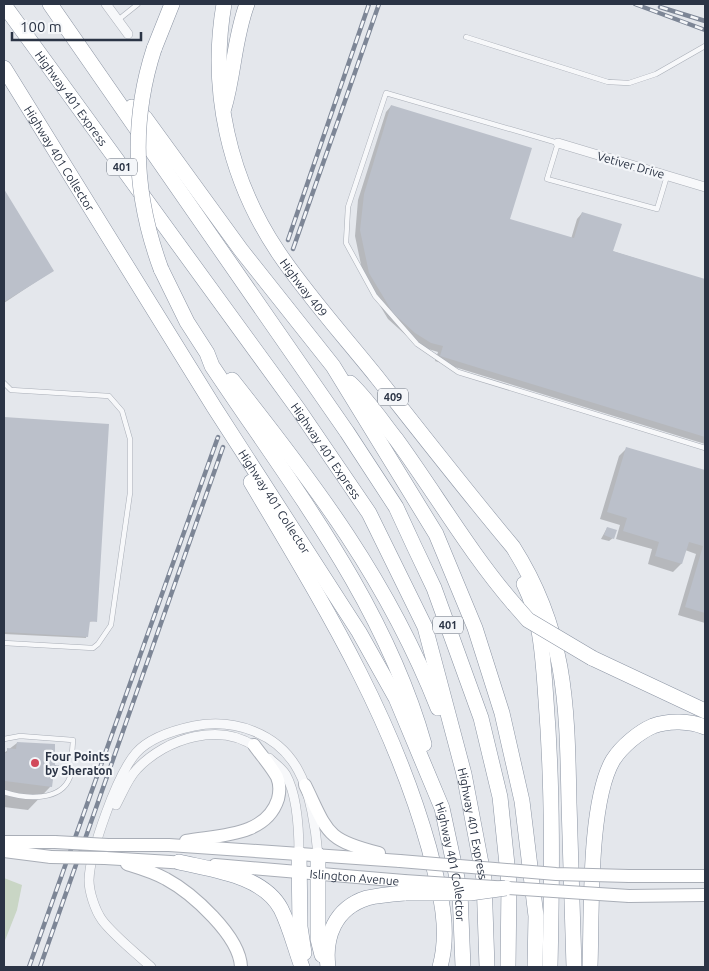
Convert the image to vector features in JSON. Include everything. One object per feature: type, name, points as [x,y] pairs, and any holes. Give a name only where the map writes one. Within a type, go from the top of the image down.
[{"type":"highway","name":"401","points":[[50,4],[107,84],[145,118],[241,250],[333,366],[436,534],[475,628],[502,713],[522,801],[536,916],[535,967]]},
{"type":"highway","points":[[172,4],[154,49],[142,100],[139,177],[142,207],[161,269],[187,322],[207,353],[212,366],[286,471],[339,554],[383,638],[419,725],[442,808]]},
{"type":"highway","name":"Highway 409","points":[[224,4],[219,29],[218,72],[223,112],[242,186],[277,251],[495,525]]},
{"type":"highway","points":[[223,112],[229,90],[233,58],[247,4]]},
{"type":"highway","name":"Highway 401 Express","points":[[4,5],[298,409],[369,513],[425,627],[464,774],[484,879],[487,967]]},
{"type":"highway","name":"Highway 401 Collector","points":[[4,68],[230,433],[359,632],[396,698],[442,808],[460,892],[463,967]]},
{"type":"highway","name":"Highway 401 Express","points":[[107,84],[396,507],[434,588],[481,718],[500,797],[509,884],[508,967]]},
{"type":"highway","points":[[207,353],[217,361],[313,483],[382,588],[421,666],[464,774]]},
{"type":"highway","points":[[333,366],[364,396],[424,477],[484,569],[528,620],[592,658],[705,711]]},
{"type":"highway","points":[[230,433],[235,455],[344,639],[378,710],[400,762],[420,816],[443,911],[445,932],[440,967]]},
{"type":"highway","points":[[495,525],[528,591],[537,622],[542,650],[549,732],[552,841],[550,967]]},
{"type":"highway","points":[[495,525],[513,547],[528,570],[542,602],[559,657],[565,689],[569,742],[574,967]]},
{"type":"highway","points":[[590,967],[594,850],[605,780],[614,759],[644,730],[659,724],[678,722],[705,727]]},
{"type":"highway","points":[[298,854],[300,872],[300,927],[306,967]]},
{"type":"highway","points":[[318,855],[318,939],[327,967]]},
{"type":"highway","points":[[179,862],[244,880],[270,894],[282,910],[302,967]]},
{"type":"highway","points":[[327,967],[326,951],[329,933],[336,919],[365,899],[405,887],[470,893],[506,888]]},
{"type":"main road","points":[[169,845],[243,832],[265,820],[276,805],[280,790],[276,776],[254,745]]},
{"type":"main road","points":[[305,785],[326,828],[333,837],[351,846],[385,854],[400,861]]},
{"type":"main road","name":"Islington Avenue","points":[[4,842],[169,845],[556,874],[705,876]]},
{"type":"main road","name":"Islington Avenue","points":[[4,851],[51,857],[179,862],[318,873],[405,887]]},
{"type":"main road","points":[[105,858],[140,868],[166,879],[199,902],[231,940],[240,967]]},
{"type":"main road","points":[[506,888],[629,896],[705,895]]},
{"type":"street","points":[[106,4],[128,34]]},
{"type":"street","name":"Vetiver Drive","points":[[558,143],[705,187]]},
{"type":"street","points":[[151,967],[102,920],[94,903],[89,881],[100,834],[122,776],[137,752],[167,733],[184,728],[218,723],[233,724],[249,729],[276,744],[288,754],[305,785],[318,855]]},
{"type":"street","points":[[100,834],[136,770],[152,756],[175,742],[214,735],[242,739],[254,745],[286,775],[299,826],[298,854]]},
{"type":"lane","points":[[118,20],[138,4]]},
{"type":"lane","points":[[466,37],[608,82],[629,83],[656,74],[705,46]]},
{"type":"lane","points":[[667,176],[657,208],[547,179],[558,143],[386,93],[348,207],[346,243],[375,296],[417,344],[458,372],[705,448]]},
{"type":"lane","points":[[4,383],[11,390],[109,396],[122,411],[130,439],[130,493],[111,625],[98,644],[93,648],[4,643]]},
{"type":"lane","points":[[4,739],[20,736],[73,740],[72,754]]},
{"type":"lane","points":[[4,792],[16,796],[56,795],[67,786],[70,777]]},
{"type":"green space","points":[[4,878],[22,885],[17,910],[4,943]]},
{"type":"building","points":[[391,105],[532,148],[510,219],[574,238],[582,212],[622,224],[613,251],[705,279],[705,437],[440,356],[443,346],[431,343],[415,333],[393,313],[369,273],[360,230],[364,194]]},
{"type":"building","points":[[4,189],[54,271],[4,302]]},
{"type":"building","points":[[4,417],[109,424],[97,622],[90,621],[88,637],[4,632]]},
{"type":"building","points":[[626,447],[705,470],[705,613],[685,607],[703,546],[689,542],[682,564],[655,556],[659,542],[623,531],[627,518],[607,512]]},
{"type":"building","points":[[607,527],[617,530],[614,539],[604,535]]},
{"type":"building","points":[[17,742],[55,744],[55,765],[59,765],[58,772],[54,772],[52,787],[5,781],[4,753],[7,753],[7,748],[16,749]]},
{"type":"railway","points":[[288,240],[369,4]]},
{"type":"railway","points":[[293,249],[379,4]]},
{"type":"railway","points":[[635,4],[705,30]]},
{"type":"railway","points":[[660,7],[705,21]]},
{"type":"railway","points":[[29,967],[218,437]]},
{"type":"railway","points":[[40,967],[223,447]]},
{"type":"place","name":"Four Points by Sheraton","points":[[35,763]]}]
